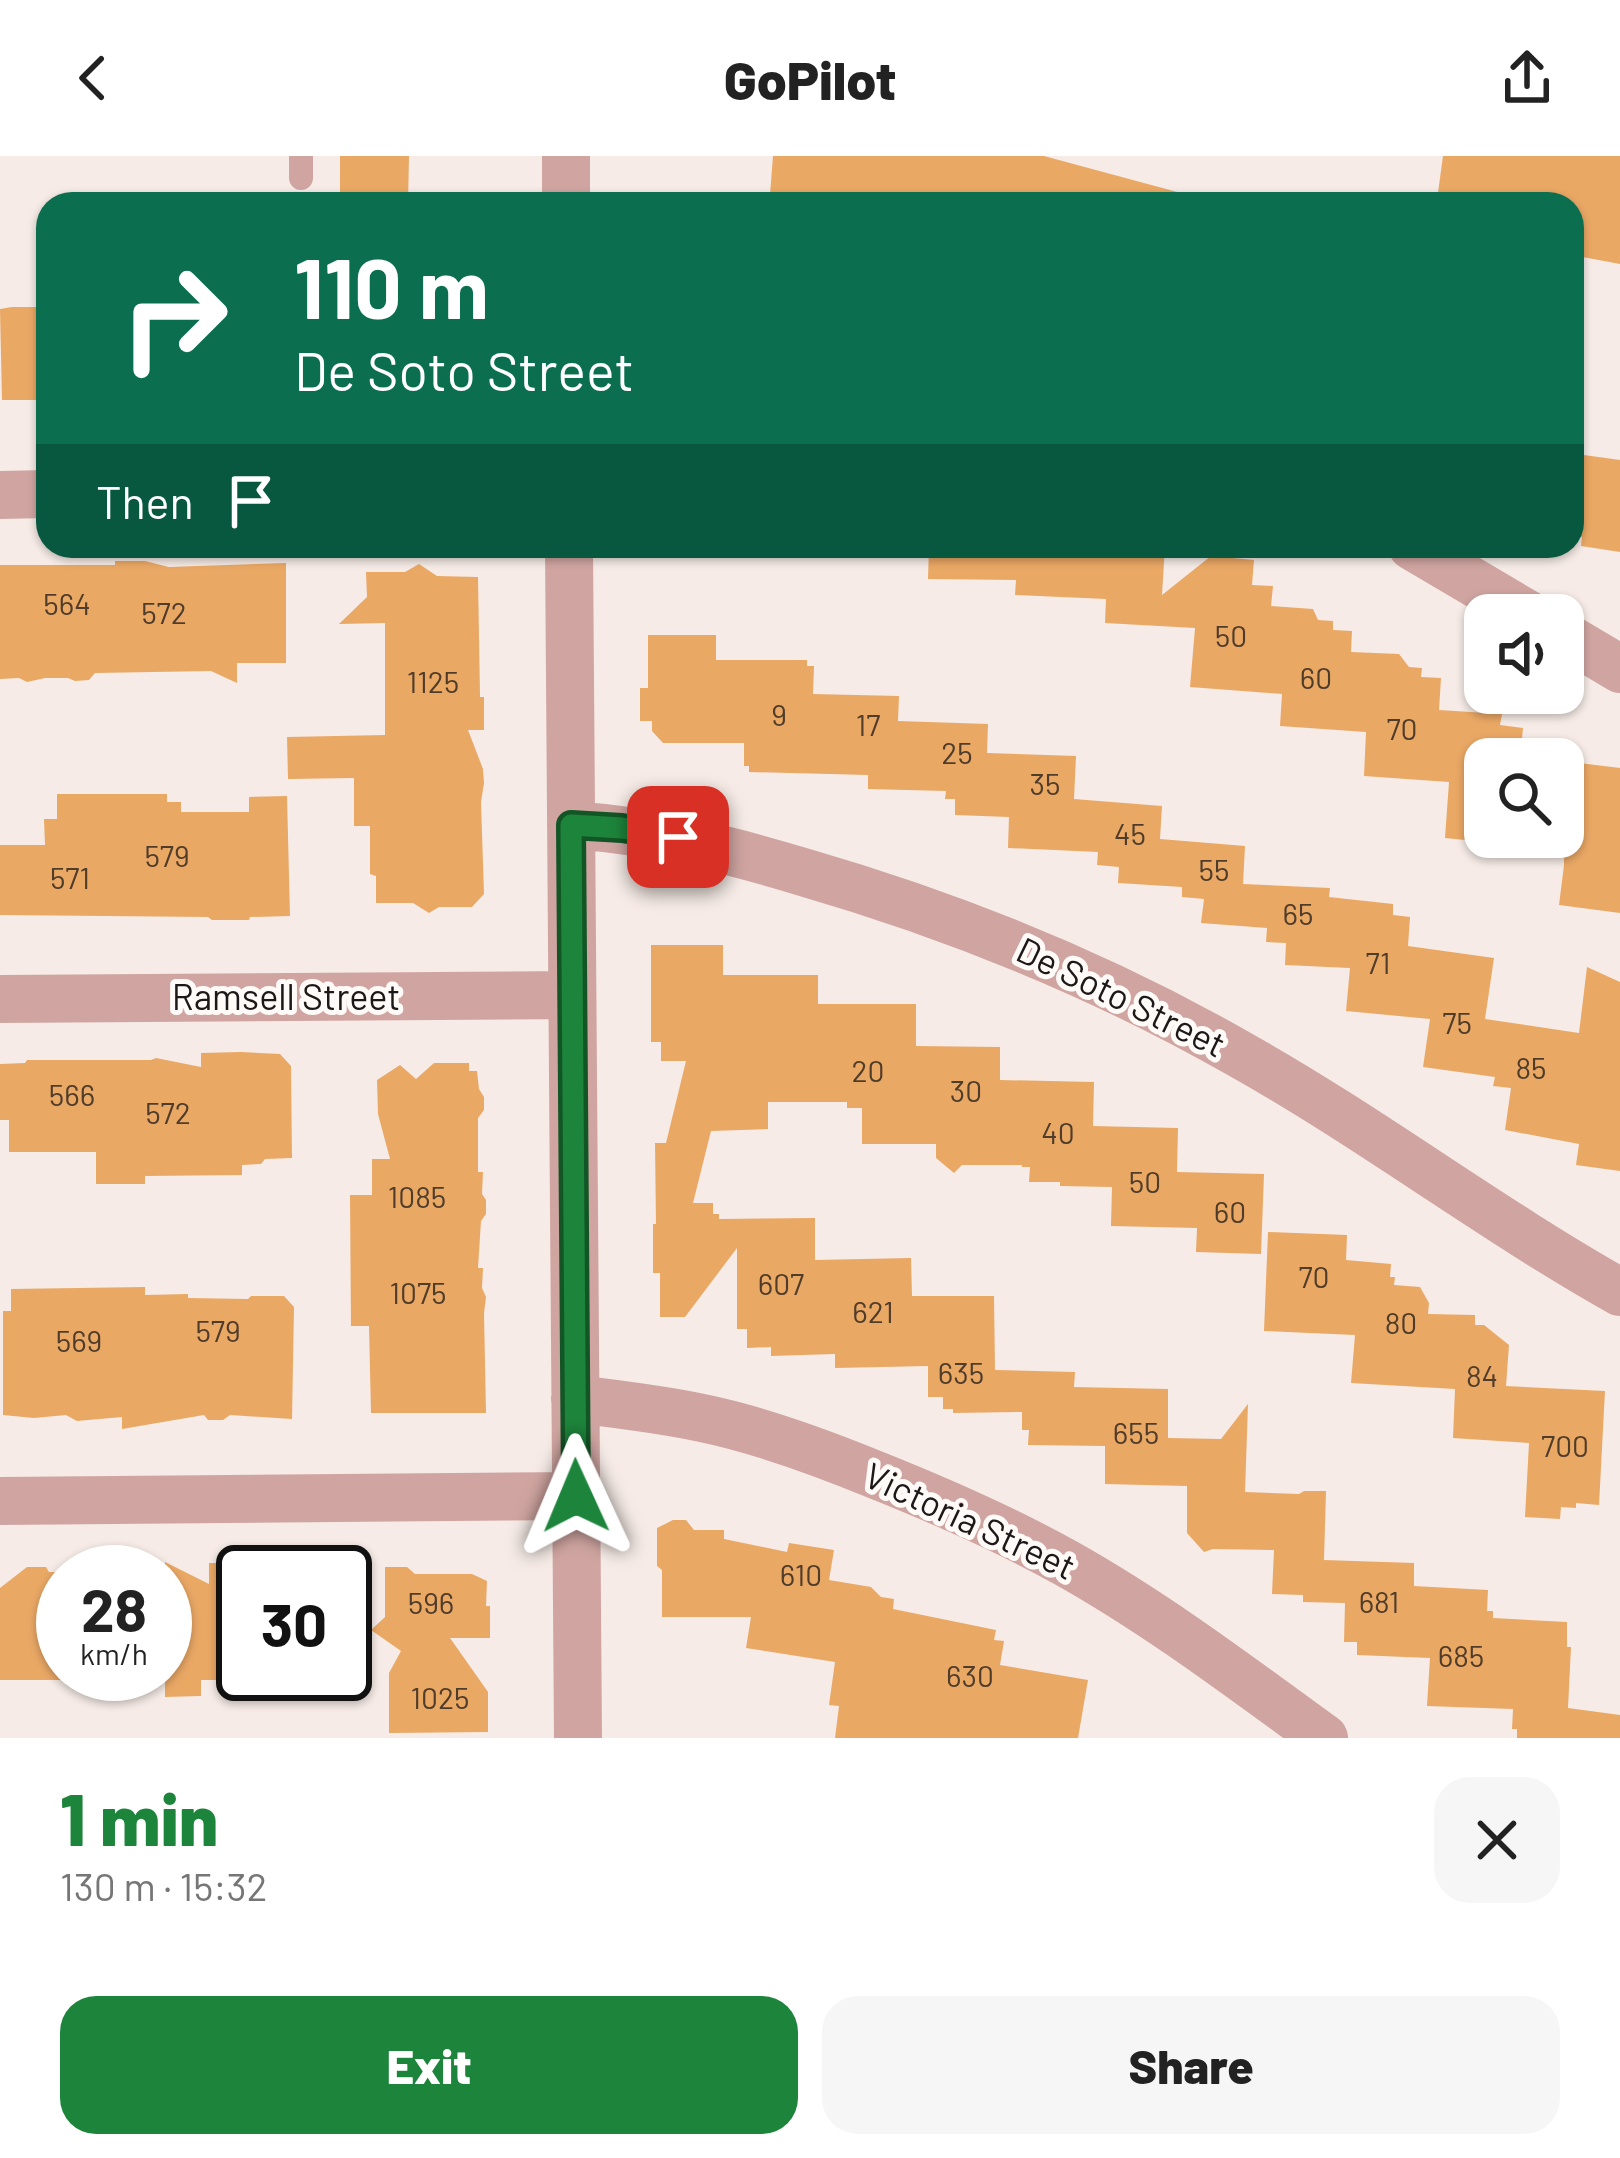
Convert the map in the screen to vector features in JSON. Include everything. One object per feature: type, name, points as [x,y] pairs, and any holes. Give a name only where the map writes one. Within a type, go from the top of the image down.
[{"type":"street","points":[[566,156],[566,192]]},
{"type":"street","points":[[0,495],[36,494]]},
{"type":"street","points":[[569,558],[578,1738]]},
{"type":"street","points":[[1432,558],[1493,594]]},
{"type":"street","points":[[1584,648],[1620,669]]},
{"type":"street","name":"De Soto Street","points":[[571,825],[678,837],[757,858],[956,921],[1059,963],[1241,1055],[1620,1292]]},
{"type":"street","name":"Ramsell Street","points":[[0,999],[572,995]]},
{"type":"street","name":"Victoria Street","points":[[575,1399],[705,1418],[769,1436],[842,1461],[993,1525],[1135,1605],[1324,1738]]},
{"type":"street","points":[[0,1501],[576,1496]]},
{"type":"building","points":[[340,156],[409,156],[408,192],[340,192]]},
{"type":"building","points":[[773,156],[1044,156],[1177,192],[770,192]]},
{"type":"building","points":[[1443,156],[1620,156],[1620,264],[1584,257],[1584,192],[1438,192]]},
{"type":"building","points":[[36,307],[36,400],[2,400],[0,309]]},
{"type":"building","points":[[1584,455],[1620,460],[1620,552],[1584,546]]},
{"type":"building","points":[[929,558],[1164,558],[1162,595],[1208,558],[1254,560],[1252,585],[1273,586],[1271,606],[1313,609],[1318,620],[1333,621],[1333,630],[1352,631],[1351,652],[1399,654],[1409,667],[1422,668],[1421,677],[1441,678],[1439,710],[1502,714],[1500,725],[1523,728],[1522,738],[1464,738],[1464,840],[1445,838],[1449,782],[1364,776],[1366,732],[1280,726],[1282,694],[1190,687],[1195,628],[1105,623],[1106,599],[1015,595],[1016,580],[928,579]]},
{"type":"building","points":[[115,561],[169,567],[286,563],[286,663],[237,663],[237,683],[211,671],[95,673],[89,680],[75,681],[0,679],[0,565],[115,565]]},
{"type":"building","points":[[419,564],[437,576],[478,577],[480,697],[484,697],[484,730],[468,730],[483,769],[484,894],[472,907],[439,907],[429,913],[413,903],[376,903],[376,876],[370,874],[370,826],[354,826],[354,778],[288,779],[287,737],[385,735],[385,623],[339,624],[367,597],[366,572],[405,572]]},
{"type":"building","points":[[648,635],[716,635],[716,660],[807,660],[807,666],[814,666],[813,694],[899,696],[898,721],[988,724],[987,753],[1076,756],[1074,799],[1162,806],[1160,839],[1245,846],[1243,884],[1330,888],[1329,897],[1393,904],[1393,915],[1410,917],[1408,946],[1494,958],[1485,1019],[1579,1033],[1587,967],[1620,982],[1620,1171],[1576,1165],[1579,1144],[1505,1130],[1511,1088],[1493,1086],[1495,1077],[1423,1067],[1430,1019],[1346,1011],[1350,968],[1285,965],[1286,943],[1266,942],[1267,928],[1201,923],[1204,899],[1182,897],[1182,887],[1118,883],[1119,867],[1097,865],[1098,852],[1008,848],[1009,817],[955,815],[955,799],[945,799],[946,791],[868,789],[868,775],[749,772],[749,766],[744,766],[744,743],[663,743],[652,731],[652,721],[640,721],[640,688],[648,688]]},
{"type":"building","points":[[1584,764],[1620,768],[1620,913],[1559,905],[1564,858],[1584,858]]},
{"type":"building","points":[[57,794],[167,794],[167,802],[181,802],[181,812],[249,812],[249,797],[287,796],[290,916],[212,920],[0,915],[0,845],[45,845],[44,819],[57,819]]},
{"type":"building","points":[[651,945],[723,945],[723,975],[818,975],[818,1004],[916,1004],[916,1046],[1000,1047],[1000,1080],[1094,1082],[1093,1126],[1178,1128],[1177,1172],[1264,1174],[1261,1254],[1196,1252],[1197,1228],[1111,1226],[1112,1187],[1029,1182],[1030,1167],[1022,1165],[962,1165],[954,1173],[936,1158],[936,1144],[862,1144],[862,1108],[847,1108],[847,1102],[768,1102],[768,1129],[711,1131],[693,1203],[713,1203],[713,1214],[719,1214],[719,1219],[815,1218],[815,1260],[911,1258],[912,1296],[994,1296],[995,1370],[1075,1372],[1074,1387],[1168,1389],[1168,1438],[1221,1439],[1248,1404],[1245,1492],[1326,1491],[1324,1560],[1414,1563],[1414,1586],[1488,1590],[1487,1611],[1493,1611],[1493,1618],[1567,1622],[1567,1647],[1571,1647],[1568,1708],[1620,1715],[1620,1738],[1517,1738],[1517,1729],[1512,1729],[1513,1709],[1427,1706],[1430,1658],[1357,1655],[1357,1642],[1344,1642],[1345,1603],[1303,1602],[1303,1595],[1272,1594],[1274,1550],[1204,1552],[1187,1533],[1187,1486],[1105,1484],[1105,1446],[1028,1445],[1029,1430],[1022,1430],[1022,1412],[953,1413],[953,1409],[943,1409],[943,1397],[928,1397],[928,1366],[835,1368],[835,1354],[771,1356],[771,1347],[747,1348],[747,1329],[737,1329],[737,1248],[685,1317],[660,1317],[660,1273],[653,1273],[655,1143],[666,1143],[686,1061],[661,1061],[661,1042],[651,1042]]},
{"type":"building","points":[[201,1053],[280,1054],[291,1066],[292,1158],[242,1165],[242,1175],[145,1176],[145,1184],[96,1184],[96,1152],[9,1152],[9,1120],[0,1120],[0,1064],[156,1058],[201,1067]]},
{"type":"building","points":[[434,1063],[469,1063],[469,1071],[477,1071],[484,1097],[478,1118],[478,1172],[483,1172],[486,1214],[481,1221],[478,1268],[483,1268],[486,1297],[486,1413],[371,1413],[369,1326],[351,1326],[350,1195],[372,1195],[372,1159],[390,1159],[378,1114],[377,1080],[400,1065],[416,1079]]},
{"type":"building","points":[[1268,1232],[1347,1235],[1346,1260],[1391,1264],[1394,1285],[1420,1287],[1429,1303],[1428,1314],[1475,1315],[1475,1325],[1484,1325],[1509,1345],[1506,1386],[1605,1391],[1599,1505],[1561,1507],[1560,1519],[1525,1517],[1529,1443],[1453,1438],[1455,1389],[1351,1383],[1355,1335],[1264,1331]]},
{"type":"building","points":[[145,1287],[145,1295],[188,1294],[188,1298],[284,1296],[294,1307],[292,1419],[230,1415],[208,1420],[204,1415],[122,1429],[122,1417],[77,1421],[66,1415],[3,1415],[3,1311],[11,1311],[11,1289]]},
{"type":"building","points":[[686,1520],[694,1530],[724,1530],[724,1539],[787,1552],[789,1543],[834,1550],[829,1580],[871,1587],[881,1597],[894,1599],[893,1609],[996,1630],[994,1640],[1004,1641],[1000,1665],[1088,1680],[1078,1738],[835,1738],[839,1706],[829,1705],[835,1662],[746,1648],[751,1617],[662,1617],[657,1528]]},
{"type":"building","points":[[209,1563],[216,1563],[216,1680],[201,1680],[201,1696],[192,1696],[192,1576],[209,1584]]},
{"type":"building","points":[[27,1567],[36,1567],[36,1680],[0,1680],[0,1588]]},
{"type":"building","points":[[385,1567],[407,1567],[415,1574],[472,1574],[487,1581],[490,1638],[450,1638],[488,1692],[488,1732],[389,1733],[389,1673],[401,1651],[372,1631],[385,1617]]},
{"type":"route","points":[[576,1496],[571,825],[678,837]]}]
